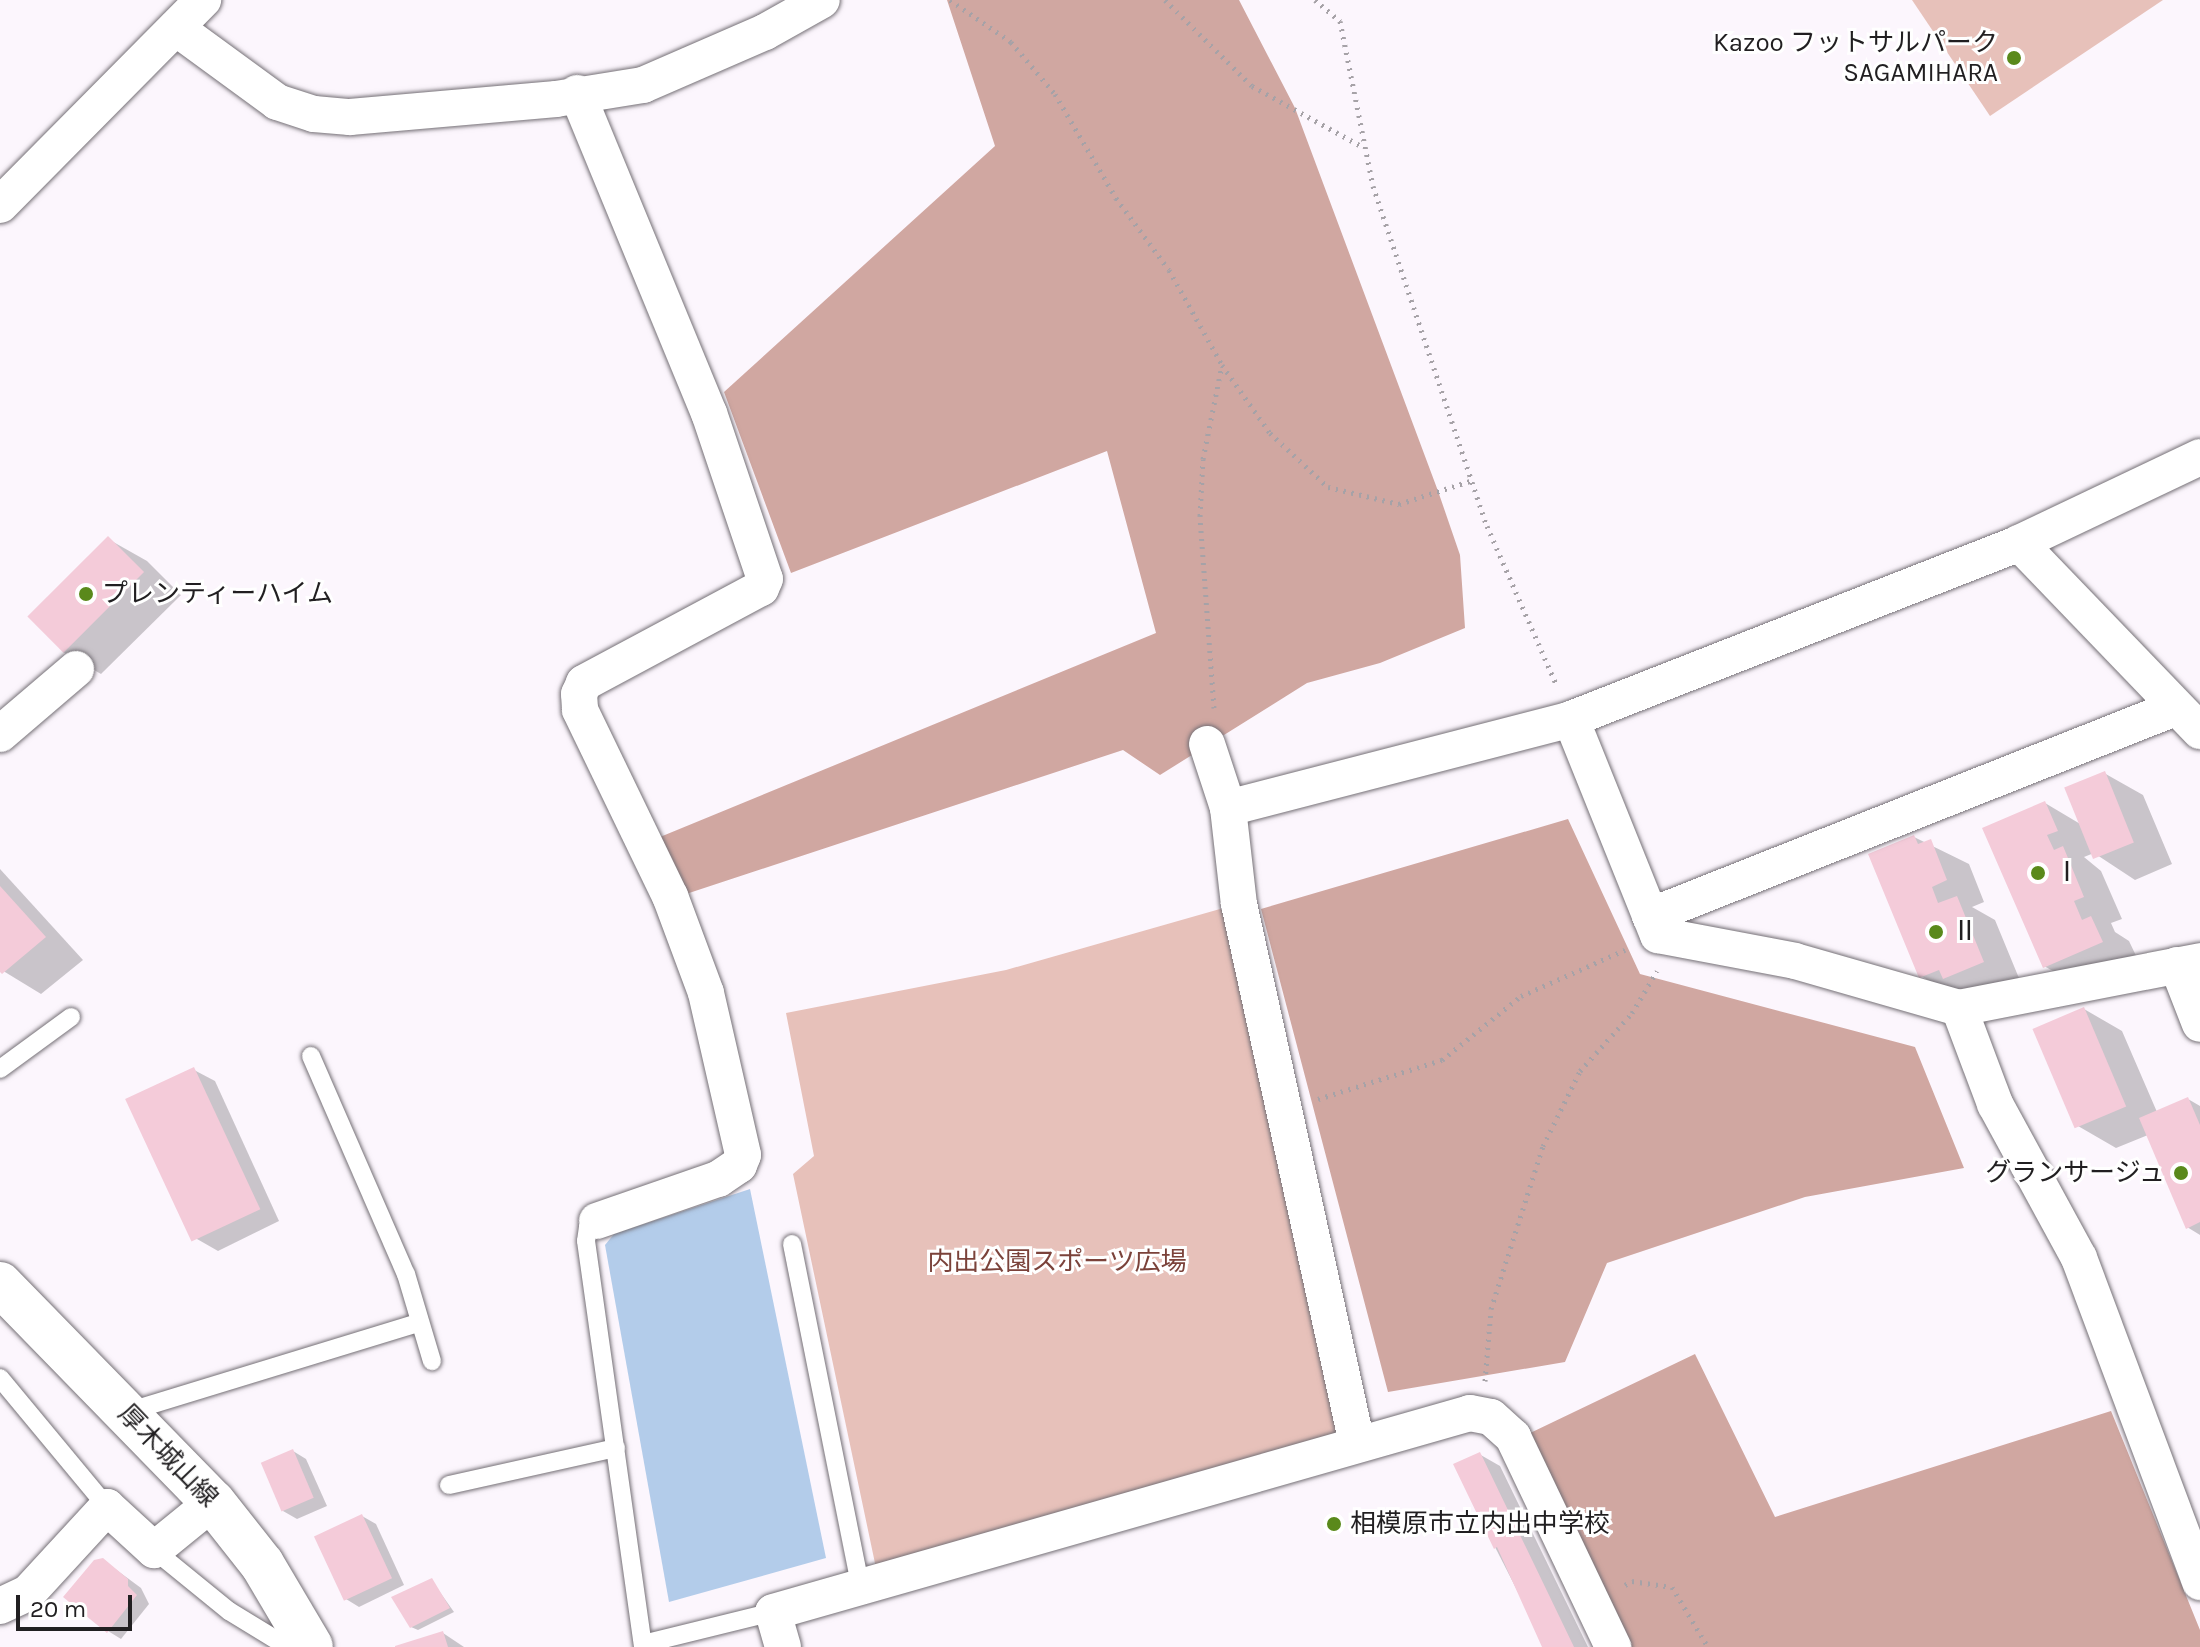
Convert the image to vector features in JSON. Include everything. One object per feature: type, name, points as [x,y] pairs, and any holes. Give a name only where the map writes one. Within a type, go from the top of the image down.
[{"type":"main road","name":"厚木城山線","points":[[0,1284],[213,1502],[262,1564],[311,1647]]},
{"type":"street","points":[[0,205],[183,12],[277,102],[314,114],[350,117],[643,85],[765,32],[822,0]]},
{"type":"street","points":[[577,93],[709,413],[765,579],[761,588],[584,683],[579,694],[580,710],[670,896],[706,993],[743,1155],[739,1165],[718,1179],[597,1221]]},
{"type":"street","points":[[1228,808],[1571,719],[2019,543],[2200,457]]},
{"type":"street","points":[[1654,926],[2192,721],[2019,543]]},
{"type":"street","points":[[0,734],[76,669]]},
{"type":"street","points":[[1571,719],[1654,926]]},
{"type":"street","points":[[1207,744],[1228,808],[1239,904],[1357,1444]]},
{"type":"street","points":[[1654,926],[1795,961],[1959,1008],[2188,963],[2200,1024]]},
{"type":"street","points":[[1959,1008],[1995,1104],[2079,1258],[2200,1582]]},
{"type":"street","points":[[783,1647],[773,1612],[1357,1444],[1482,1414],[1513,1437],[1613,1647]]},
{"type":"street","points":[[23,1594],[107,1507],[154,1550],[213,1502]]},
{"type":"lane","points":[[0,1069],[71,1017]]},
{"type":"lane","points":[[311,1056],[367,1174],[406,1274],[432,1361]]},
{"type":"lane","points":[[597,1221],[585,1234],[643,1645],[773,1612]]},
{"type":"lane","points":[[792,1244],[860,1585]]},
{"type":"lane","points":[[127,1412],[419,1323]]},
{"type":"lane","points":[[0,1378],[107,1507]]},
{"type":"lane","points":[[449,1485],[616,1448]]},
{"type":"lane","points":[[154,1550],[229,1611],[288,1647]]},
{"type":"path","points":[[950,0],[1011,42],[1055,94],[1116,198],[1169,270],[1222,365],[1270,433],[1328,487],[1399,504],[1470,481]]},
{"type":"path","points":[[1165,0],[1252,86],[1361,147]]},
{"type":"path","points":[[1315,0],[1340,21],[1361,147],[1470,481],[1571,719]]},
{"type":"path","points":[[1207,744],[1215,715],[1200,516],[1203,459],[1222,365]]},
{"type":"path","points":[[1284,1109],[1442,1060],[1521,996],[1654,926],[1664,960],[1632,1013],[1580,1071],[1543,1146],[1491,1309],[1482,1414]]},
{"type":"path","points":[[1591,1602],[1632,1581],[1672,1587],[1708,1647]]},
{"type":"green space","name":"Kazoo フットサルパーク SAGAMIHARA","points":[[1912,0],[2163,0],[1990,116]]},
{"type":"green space","name":"内出公園スポーツ広場","points":[[1227,907],[1342,1441],[876,1568],[793,1174],[814,1156],[786,1013],[1006,970]]},
{"type":"shaded area","points":[[947,0],[1239,0],[1295,108],[1438,491],[1460,555],[1465,628],[1380,663],[1307,683],[1160,775],[1123,750],[686,894],[660,837],[1156,633],[1107,451],[791,573],[724,392],[995,146]]},
{"type":"shaded area","points":[[1568,819],[1640,974],[1915,1047],[1964,1168],[1805,1197],[1607,1263],[1565,1362],[1388,1392],[1261,909]]},
{"type":"shaded area","points":[[1695,1354],[1775,1517],[2111,1411],[2200,1630],[2200,1647],[1628,1647],[1526,1435]]},
{"type":"water","points":[[750,1189],[826,1558],[669,1602],[605,1245],[614,1234]]},
{"type":"building","name":"プレンティーハイム","points":[[108,536],[144,572],[63,653],[27,617]]},
{"type":"building","points":[[2105,771],[2134,842],[2093,859],[2064,787]]},
{"type":"building","name":"Ⅰ","points":[[2045,801],[2058,831],[2047,835],[2054,850],[2063,846],[2084,897],[2074,901],[2082,920],[2091,916],[2103,942],[2043,968],[1982,828]]},
{"type":"building","name":"Ⅱ","points":[[1914,835],[1918,844],[1931,839],[1947,880],[1932,887],[1938,903],[1957,896],[1984,962],[1943,979],[1939,970],[1919,978],[1868,854]]},
{"type":"building","points":[[0,886],[46,937],[2,974],[0,972]]},
{"type":"building","points":[[2084,1007],[2126,1106],[2075,1128],[2032,1029]]},
{"type":"building","points":[[194,1067],[260,1209],[191,1241],[125,1099]]},
{"type":"building","name":"グランサージュ","points":[[2188,1097],[2200,1125],[2200,1222],[2186,1229],[2139,1118]]},
{"type":"building","points":[[293,1449],[314,1498],[281,1511],[261,1463]]},
{"type":"building","points":[[1480,1452],[1574,1647],[1542,1647],[1497,1547],[1494,1549],[1453,1464]]},
{"type":"building","points":[[362,1514],[392,1578],[344,1601],[314,1536]]},
{"type":"building","points":[[103,1558],[128,1579],[128,1586],[137,1595],[107,1633],[63,1597],[94,1560]]},
{"type":"building","points":[[432,1578],[450,1608],[410,1628],[391,1597]]},
{"type":"building","points":[[443,1631],[448,1647],[395,1647],[395,1646]]},
{"type":"place","name":"Kazoo フットサルパーク SAGAMIHARA","points":[[2014,58]]},
{"type":"place","name":"プレンティーハイム","points":[[86,594]]},
{"type":"place","name":"Ⅰ","points":[[2038,873]]},
{"type":"place","name":"Ⅱ","points":[[1936,932]]},
{"type":"place","name":"グランサージュ","points":[[2181,1173]]},
{"type":"place","name":"相模原市立内出中学校","points":[[1334,1524]]}]
